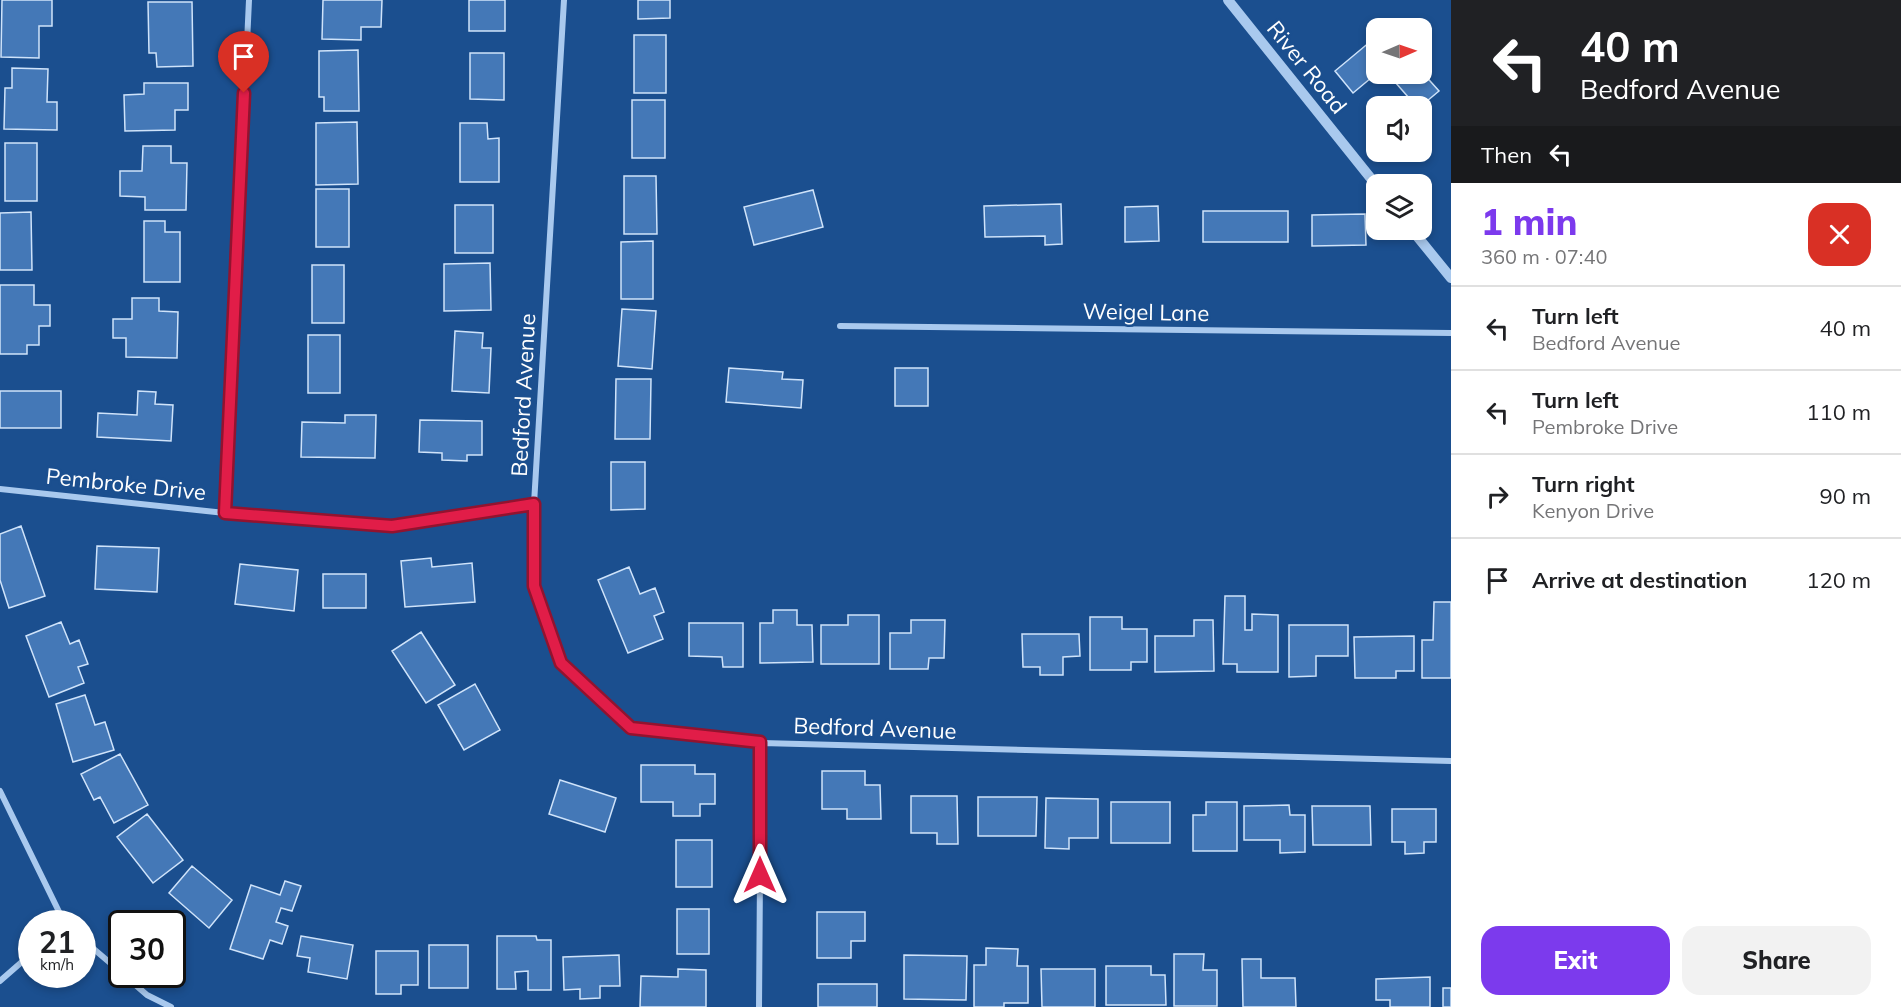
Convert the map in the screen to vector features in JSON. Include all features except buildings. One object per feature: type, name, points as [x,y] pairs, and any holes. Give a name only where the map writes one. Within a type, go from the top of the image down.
[{"type":"street","points":[[225,513],[249,0]]},
{"type":"street","name":"Bedford Avenue","points":[[564,0],[534,504],[534,586],[561,663],[631,728],[760,742],[1451,761]]},
{"type":"street","name":"River Road","points":[[1228,0],[1367,174]]},
{"type":"street","points":[[1420,240],[1451,278]]},
{"type":"street","name":"Weigel Lane","points":[[840,326],[1451,333]]},
{"type":"street","name":"Pembroke Drive","points":[[0,489],[225,513],[392,526],[534,504]]},
{"type":"street","points":[[759,1007],[760,742]]},
{"type":"street","points":[[0,791],[57,910]]},
{"type":"street","points":[[96,951],[108,962]]},
{"type":"street","points":[[0,981],[18,965]]},
{"type":"street","points":[[139,988],[147,995],[171,1007]]},
{"type":"route","points":[[244,93],[225,513],[392,526],[534,504],[534,586],[561,663],[631,728],[760,742],[760,875]]}]
